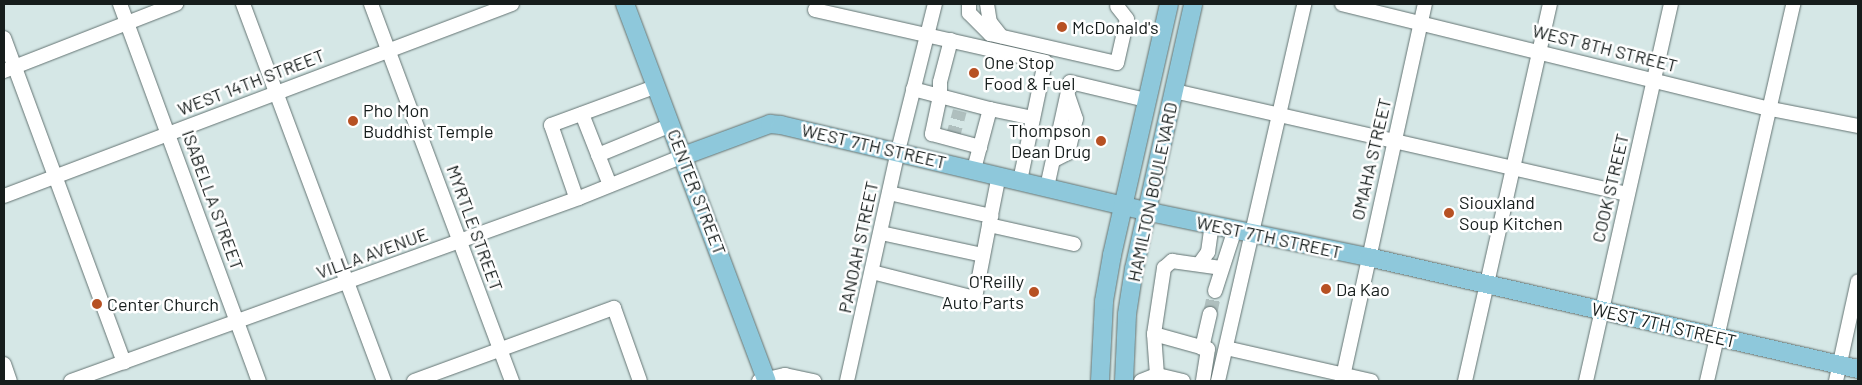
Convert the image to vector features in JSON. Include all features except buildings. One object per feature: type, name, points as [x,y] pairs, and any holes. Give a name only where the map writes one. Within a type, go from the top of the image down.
[{"type":"main road","name":"CENTER STREET","points":[[625,4],[683,156],[764,380]]},
{"type":"main road","name":"HAMILTON BOULEVARD","points":[[1100,381],[1104,301],[1122,206],[1169,4]]},
{"type":"main road","name":"HAMILTON BOULEVARD","points":[[1124,381],[1127,314],[1145,212],[1194,4]]},
{"type":"main road","name":"WEST 7TH STREET","points":[[683,156],[770,124],[898,151],[1145,212],[1368,257],[1601,310],[1718,338],[1838,373],[1858,369]]},
{"type":"street","name":"ISABELLA STREET","points":[[120,4],[259,381]]},
{"type":"street","points":[[9,69],[176,4]]},
{"type":"street","points":[[243,4],[384,381]]},
{"type":"street","name":"MYRTLE STREET","points":[[371,4],[390,50],[512,381]]},
{"type":"street","name":"WEST 14TH STREET","points":[[4,196],[390,50],[498,6],[512,4]]},
{"type":"street","name":"PANOAH STREET","points":[[847,381],[898,151],[935,4]]},
{"type":"street","points":[[969,4],[969,14],[979,26],[1002,37],[1117,63],[1127,18],[1113,4]]},
{"type":"street","points":[[987,4],[990,22],[1002,37]]},
{"type":"street","points":[[1218,381],[1226,348],[1243,231],[1278,114],[1304,4]]},
{"type":"street","name":"WEST 8TH STREET","points":[[1342,4],[1422,21],[1771,109],[1858,126]]},
{"type":"street","name":"OMAHA STREET","points":[[1342,378],[1425,4]]},
{"type":"street","points":[[1465,381],[1538,50],[1550,4]]},
{"type":"street","name":"COOK STREET","points":[[1586,381],[1671,4]]},
{"type":"street","points":[[1707,381],[1771,109],[1793,4]]},
{"type":"street","points":[[814,10],[1046,62],[1020,181]]},
{"type":"street","points":[[4,38],[9,69],[56,176],[124,362]]},
{"type":"street","points":[[951,40],[940,82],[940,96],[932,134],[952,141],[980,147]]},
{"type":"street","points":[[1047,187],[1070,82],[1146,100]]},
{"type":"street","points":[[576,197],[551,125],[657,86]]},
{"type":"street","points":[[913,89],[940,96],[961,107],[990,109],[1033,118]]},
{"type":"street","points":[[1174,91],[1627,194]]},
{"type":"street","points":[[974,169],[990,109]]},
{"type":"street","points":[[582,114],[610,185]]},
{"type":"street","points":[[598,155],[671,125]]},
{"type":"street","name":"VILLA AVENUE","points":[[71,381],[347,282],[610,185],[683,156]]},
{"type":"street","points":[[872,272],[975,298],[999,175]]},
{"type":"street","points":[[889,193],[1074,244]]},
{"type":"street","points":[[1200,263],[1208,252],[1212,225]]},
{"type":"street","points":[[1215,291],[1221,268],[1243,231]]},
{"type":"street","points":[[881,233],[983,255]]},
{"type":"street","points":[[1157,375],[1154,334],[1164,268],[1172,261],[1200,263],[1221,268]]},
{"type":"street","points":[[1838,373],[1858,280]]},
{"type":"street","points":[[414,381],[614,308],[640,381]]},
{"type":"street","points":[[1202,348],[1210,314]]},
{"type":"street","points":[[1154,334],[1208,350],[1203,381]]},
{"type":"street","points":[[1226,348],[1342,378],[1371,381]]},
{"type":"street","points":[[4,364],[10,381]]},
{"type":"street","points":[[764,380],[785,375],[814,381]]},
{"type":"street","points":[[1141,381],[1157,375],[1182,381]]},
{"type":"tunnel","points":[[952,140],[960,111]]},
{"type":"tunnel","points":[[1210,314],[1215,291]]},
{"type":"place","name":"McDonald's","points":[[1062,27]]},
{"type":"place","name":"One Stop Food & Fuel","points":[[974,73]]},
{"type":"place","name":"Pho Mon Buddhist Temple","points":[[353,121]]},
{"type":"place","name":"Thompson Dean Drug","points":[[1101,141]]},
{"type":"place","name":"Siouxland Soup Kitchen","points":[[1449,213]]},
{"type":"place","name":"Da Kao","points":[[1326,289]]},
{"type":"place","name":"O'Reilly Auto Parts","points":[[1034,292]]},
{"type":"place","name":"Center Church","points":[[97,304]]}]
